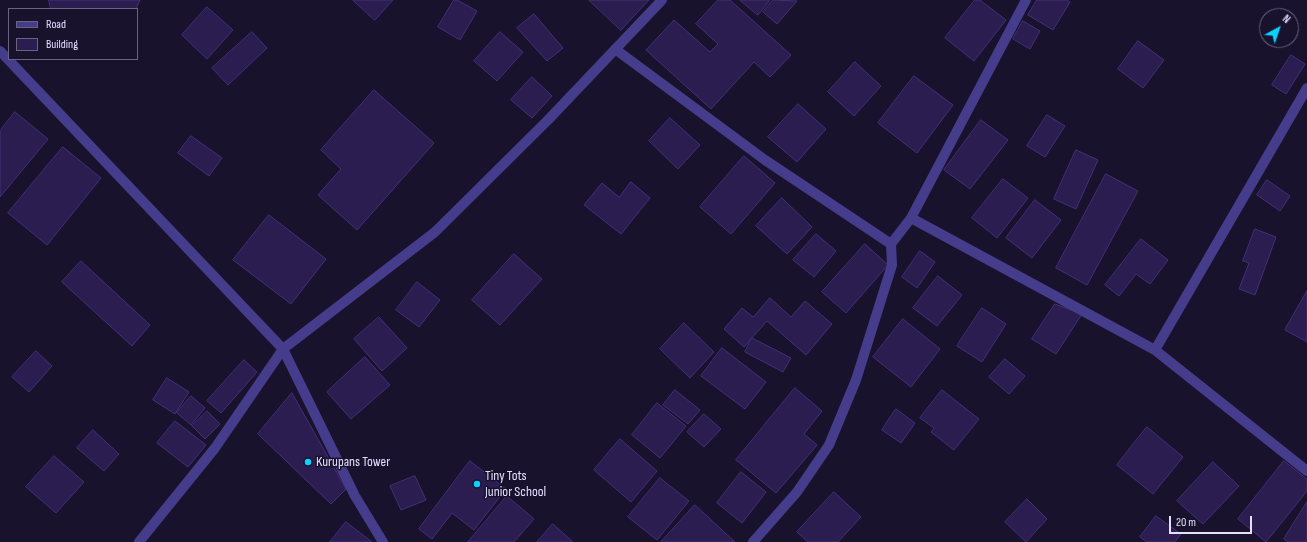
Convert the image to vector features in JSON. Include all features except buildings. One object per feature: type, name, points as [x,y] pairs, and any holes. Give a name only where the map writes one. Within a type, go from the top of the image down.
[{"type":"street","points":[[139,542],[216,448],[283,349],[435,232],[662,0]]},
{"type":"street","points":[[753,542],[797,492],[829,445],[856,380],[892,265],[891,244],[911,218],[1026,0]]},
{"type":"street","points":[[615,49],[765,160],[891,244]]},
{"type":"street","points":[[0,51],[8,59]]},
{"type":"street","points":[[9,60],[283,349],[354,496],[383,542]]},
{"type":"street","points":[[1155,350],[1307,88]]},
{"type":"street","points":[[911,218],[1155,350],[1307,471]]},
{"type":"place","name":"Kurupans Tower","points":[[308,462]]},
{"type":"place","name":"Tiny Tots Junior School","points":[[477,484]]}]
